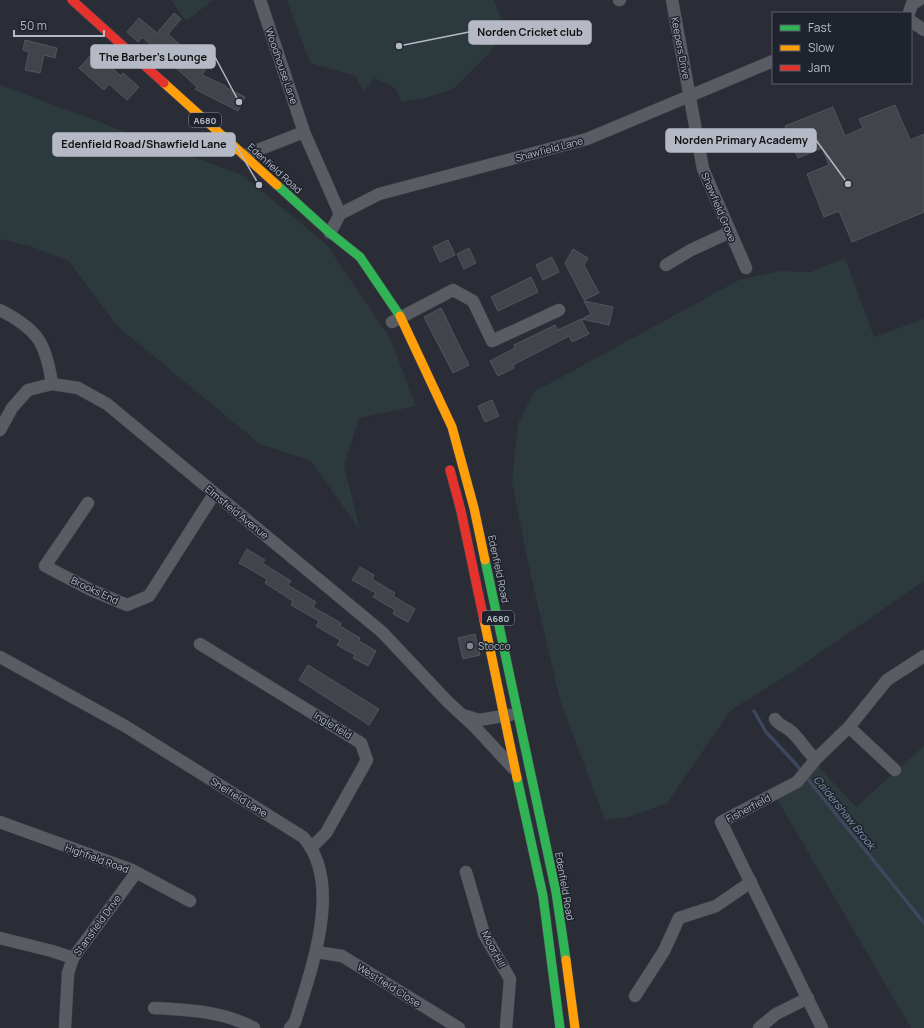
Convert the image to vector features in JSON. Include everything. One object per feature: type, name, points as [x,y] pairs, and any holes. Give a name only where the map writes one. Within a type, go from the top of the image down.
[{"type":"main road","name":"Edenfield Road","points":[[72,0],[360,257],[420,380]]},
{"type":"main road","name":"Edenfield Road","points":[[335,236],[347,257]]},
{"type":"main road","name":"Edenfield Road","points":[[394,324],[452,427],[474,508],[556,892],[575,1028]]},
{"type":"main road","name":"A680","points":[[447,458],[461,511],[515,771],[543,896],[560,1028]]},
{"type":"main road","points":[[550,956],[565,955]]},
{"type":"street","name":"Woodhouse Lane","points":[[260,0],[304,132],[340,214]]},
{"type":"street","name":"Keepers Drive","points":[[672,0],[690,96]]},
{"type":"street","points":[[909,12],[912,4],[919,0]]},
{"type":"street","points":[[912,22],[924,30]]},
{"type":"street","name":"Shawfield Lane","points":[[340,214],[379,194],[587,139],[772,61]]},
{"type":"street","name":"Shawfield Grove","points":[[690,96],[703,169],[746,268]]},
{"type":"street","points":[[245,155],[304,132]]},
{"type":"street","points":[[335,236],[340,214]]},
{"type":"street","points":[[666,265],[691,250],[730,232]]},
{"type":"street","points":[[394,324],[453,290],[473,301],[492,341],[559,310]]},
{"type":"street","points":[[0,310],[20,320],[39,339],[49,359],[52,384]]},
{"type":"street","name":"Elmsfield Avenue","points":[[0,430],[12,408],[28,390],[52,384],[78,388],[107,404],[382,632],[474,726],[515,771]]},
{"type":"street","name":"Brooks End","points":[[88,503],[45,566],[91,590],[127,605],[149,596],[214,494]]},
{"type":"street","name":"Inglefield","points":[[200,644],[361,743],[367,760],[326,833],[312,847]]},
{"type":"street","name":"Fisherfield","points":[[822,1028],[721,822],[797,782],[812,763],[849,727],[887,680],[924,656]]},
{"type":"street","name":"Shelfield Lane","points":[[0,657],[125,726],[303,837],[312,847],[321,870],[323,896],[316,952],[295,1022],[290,1028]]},
{"type":"street","name":"Elmsfield Avenue","points":[[461,714],[479,720],[518,714]]},
{"type":"street","points":[[775,719],[780,725],[791,725],[812,763]]},
{"type":"street","points":[[849,727],[895,770]]},
{"type":"street","name":"Highfield Road","points":[[0,822],[136,873],[190,901]]},
{"type":"street","name":"Moor Hill","points":[[466,872],[484,934],[510,979],[506,1028]]},
{"type":"street","name":"Stansfield Drive","points":[[65,1028],[68,973],[73,958],[136,873]]},
{"type":"street","points":[[635,996],[664,951],[679,918],[716,906],[751,882]]},
{"type":"street","points":[[0,938],[52,951],[73,958]]},
{"type":"street","name":"Westfield Close","points":[[316,952],[342,956],[459,1028]]},
{"type":"street","points":[[759,1028],[776,1014],[808,998]]},
{"type":"street","points":[[154,1008],[198,1010],[239,1020],[254,1028]]},
{"type":"shaded area","points":[[171,0],[213,0],[186,21]]},
{"type":"shaded area","points":[[287,0],[494,0],[503,24],[500,38],[488,54],[453,89],[425,98],[402,102],[395,88],[375,78],[363,91],[356,76],[310,63]]},
{"type":"shaded area","points":[[0,85],[242,175],[326,244],[390,338],[416,406],[359,418],[344,466],[360,530],[311,461],[260,444],[116,325],[69,261],[30,246],[0,239]]},
{"type":"shaded area","points":[[845,258],[874,337],[924,319],[924,581],[792,672],[731,710],[667,803],[628,817],[605,820],[560,700],[528,563],[512,482],[518,424],[534,392],[739,280],[779,271],[811,272]]},
{"type":"shaded area","points":[[924,746],[924,1028],[911,1028],[774,794],[818,766],[856,807]]},
{"type":"building","points":[[174,13],[181,19],[168,34],[206,68],[202,75],[245,97],[238,111],[195,89],[197,87],[142,37],[138,42],[127,32],[139,18],[157,33]]},
{"type":"building","points":[[25,40],[57,48],[55,58],[44,55],[40,73],[25,70],[29,52],[23,50]]},
{"type":"building","points":[[94,52],[121,76],[123,73],[139,87],[127,100],[109,84],[104,90],[79,68]]},
{"type":"building","points":[[895,105],[910,140],[924,134],[924,212],[852,242],[839,211],[824,217],[807,174],[829,165],[822,148],[798,158],[785,126],[833,107],[845,136],[863,128],[859,119]]},
{"type":"building","points":[[448,240],[455,255],[440,262],[433,247]]},
{"type":"building","points":[[469,248],[476,263],[464,269],[457,254]]},
{"type":"building","points":[[573,249],[588,258],[584,265],[599,293],[584,300],[565,263]]},
{"type":"building","points":[[552,257],[559,272],[543,280],[536,265]]},
{"type":"building","points":[[531,277],[538,292],[498,311],[491,297]]},
{"type":"building","points":[[584,301],[613,307],[609,325],[582,319],[591,314]]},
{"type":"building","points":[[441,308],[469,365],[453,373],[424,317]]},
{"type":"building","points":[[581,319],[589,334],[572,342],[569,336],[513,365],[514,368],[498,376],[490,361],[515,348],[514,345],[555,325],[558,330]]},
{"type":"building","points":[[492,400],[499,416],[485,422],[478,406]]},
{"type":"building","points":[[247,549],[265,560],[262,563],[291,581],[288,585],[316,602],[313,607],[341,623],[340,626],[360,638],[359,641],[376,651],[368,666],[353,658],[355,655],[337,645],[340,640],[316,626],[319,621],[291,605],[293,601],[265,583],[267,579],[239,563]]},
{"type":"building","points":[[360,567],[374,575],[372,579],[395,593],[393,596],[415,609],[408,622],[393,614],[395,610],[373,597],[376,593],[352,580]]},
{"type":"building","name":"Stocco","points":[[475,634],[480,655],[463,659],[458,638]]},
{"type":"building","points":[[308,665],[379,709],[369,725],[299,680]]},
{"type":"waterway","name":"Caldershaw Brook","points":[[754,711],[766,732],[794,762],[924,923]]},
{"type":"traffic: fast","points":[[277,185],[330,233],[360,257],[400,316]]},
{"type":"traffic: fast","points":[[485,560],[556,892],[566,960]]},
{"type":"traffic: fast","points":[[517,778],[543,896],[560,1028]]},
{"type":"traffic: slow","points":[[164,83],[277,185]]},
{"type":"traffic: slow","points":[[400,316],[452,427],[474,508],[485,560]]},
{"type":"traffic: slow","points":[[484,620],[517,778]]},
{"type":"traffic: slow","points":[[566,960],[575,1028]]},
{"type":"traffic: jam","points":[[72,0],[164,83]]},
{"type":"traffic: jam","points":[[450,470],[461,511],[484,620]]},
{"type":"place","name":"Norden Cricket club","points":[[399,46]]},
{"type":"place","name":"The Barber's Lounge","points":[[239,102]]},
{"type":"place","name":"Norden Primary Academy","points":[[848,184]]},
{"type":"place","name":"Edenfield Road/Shawfield Lane","points":[[259,185]]},
{"type":"place","name":"Stocco","points":[[470,646]]}]
